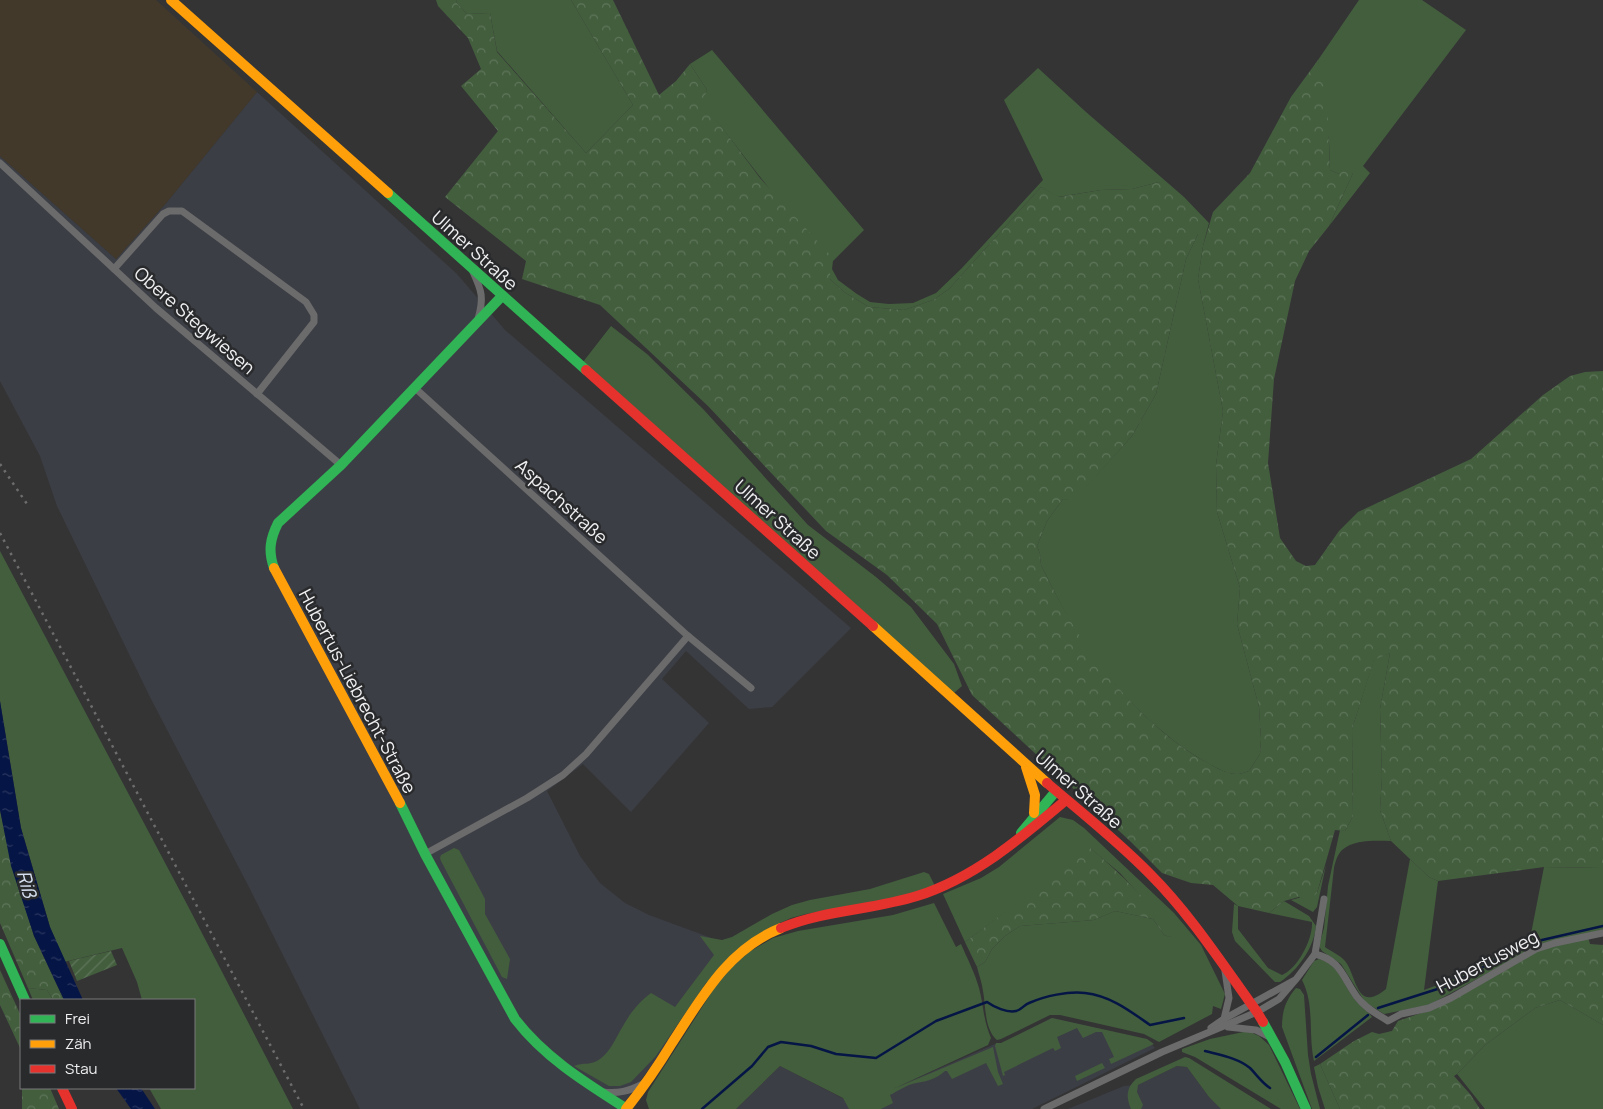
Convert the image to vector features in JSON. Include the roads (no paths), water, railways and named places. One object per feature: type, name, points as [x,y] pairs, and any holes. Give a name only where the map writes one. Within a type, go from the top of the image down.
[{"type":"main road","name":"Ulmer Straße","points":[[171,0],[917,665],[1024,764],[1126,851],[1151,875],[1187,916],[1254,1008],[1285,1062],[1306,1109]]},
{"type":"main road","name":"Hubertus-Liebrecht-Straße","points":[[502,296],[341,465],[278,523],[272,534],[269,547],[270,555],[274,568],[382,768],[425,854],[515,1019],[526,1034],[563,1067],[627,1109]]},
{"type":"main road","points":[[1024,764],[1034,788],[1037,803],[1032,817]]},
{"type":"main road","points":[[1018,838],[1032,817],[1056,792]]},
{"type":"main road","points":[[627,1109],[648,1081],[714,978],[730,960],[750,943],[784,925],[802,919],[917,896],[948,884],[969,874],[991,860],[1066,800]]},
{"type":"main road","points":[[0,944],[25,999]]},
{"type":"main road","points":[[62,1089],[72,1109]]},
{"type":"street","name":"Obere Stegwiesen","points":[[0,163],[156,308],[341,465]]},
{"type":"street","name":"Obere Stegwiesen","points":[[114,269],[163,214],[169,211],[182,211],[306,302],[314,315],[314,322],[257,394]]},
{"type":"street","points":[[472,270],[482,295],[482,304],[476,325]]},
{"type":"street","name":"Aspachstraße","points":[[415,388],[688,636],[751,688]]},
{"type":"street","points":[[425,854],[527,798],[562,775],[586,754],[688,636]]},
{"type":"street","points":[[1044,1109],[1254,1008],[1279,999],[1316,954],[1324,899]]},
{"type":"street","name":"Hubertusweg","points":[[1316,954],[1326,956],[1337,964],[1358,998],[1368,1009],[1388,1021],[1401,1014],[1429,1008],[1451,998],[1536,949],[1555,943],[1603,934]]},
{"type":"street","points":[[1224,966],[1229,987],[1229,998],[1224,1023]]},
{"type":"street","points":[[1224,1023],[1256,1030],[1272,1038]]},
{"type":"street","points":[[600,1092],[614,1094],[630,1090],[648,1081]]},
{"type":"water","name":"Riß","points":[[0,701],[21,828],[50,927],[83,999],[64,999],[34,936],[11,866],[0,810]]},
{"type":"water","points":[[117,1089],[142,1089],[155,1109],[131,1109]]},
{"type":"waterway","points":[[1378,1008],[1450,985],[1512,951],[1542,940],[1603,926]]},
{"type":"waterway","points":[[702,1109],[752,1066],[768,1047],[781,1042],[811,1046],[836,1054],[876,1058],[936,1021],[987,1002],[1001,1009],[1012,1011],[1049,996],[1064,993],[1085,993],[1112,1001],[1150,1025],[1184,1018]]},
{"type":"waterway","points":[[1316,1057],[1368,1015]]},
{"type":"waterway","points":[[1205,1051],[1240,1062],[1250,1068],[1270,1088]]},
{"type":"railway","points":[[0,464],[29,507]]},
{"type":"railway","points":[[0,533],[304,1109]]}]
